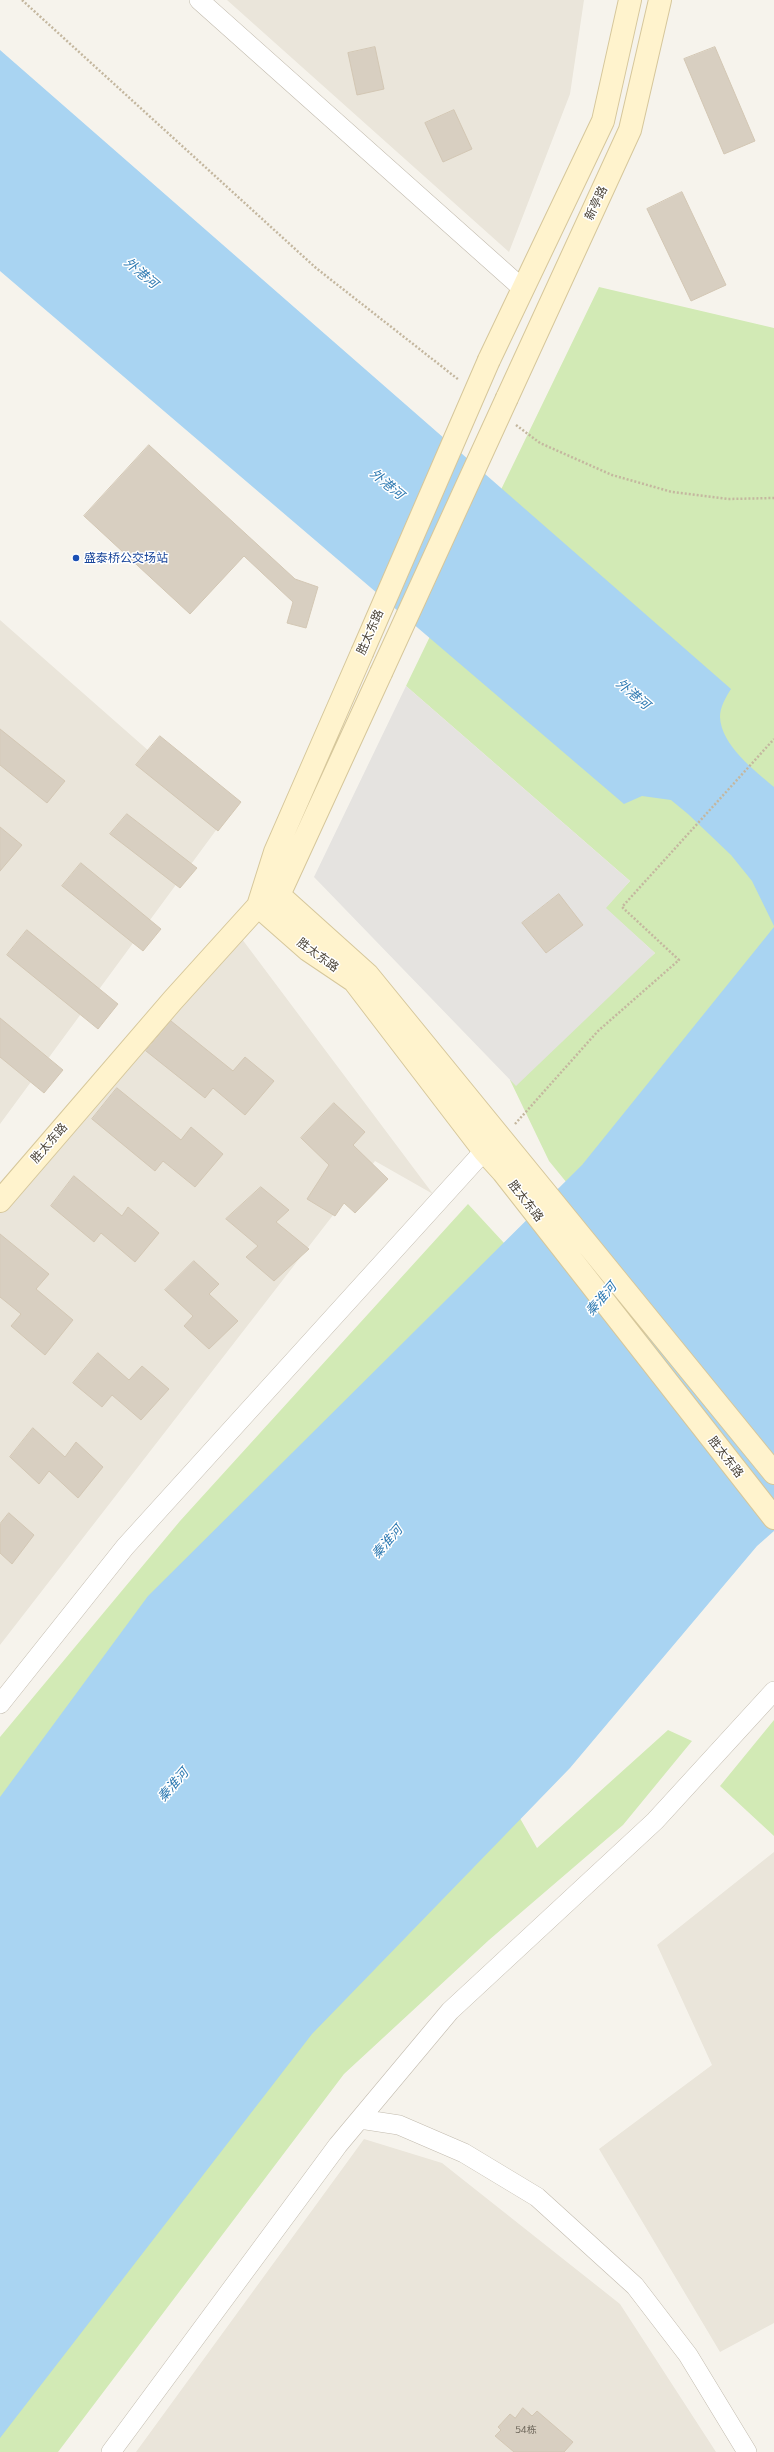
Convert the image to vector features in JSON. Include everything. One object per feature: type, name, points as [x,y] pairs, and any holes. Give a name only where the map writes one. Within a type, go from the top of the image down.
[{"type":"main road","points":[[523,290],[603,121],[630,0]]},
{"type":"main road","name":"新亭路","points":[[279,895],[630,130],[660,0]]},
{"type":"main road","name":"胜太东路","points":[[258,906],[275,852],[489,360],[523,290]]},
{"type":"main road","name":"胜太东路","points":[[0,1201],[173,1000],[258,906],[279,895],[368,975],[510,1146],[774,1473]]},
{"type":"main road","name":"胜太东路","points":[[258,906],[308,950],[354,981],[484,1151],[503,1172],[774,1518]]},
{"type":"street","points":[[199,0],[523,290]]},
{"type":"street","points":[[0,1704],[125,1546],[484,1151],[510,1146]]},
{"type":"street","points":[[111,2452],[338,2145],[450,2011],[655,1821],[774,1691]]},
{"type":"street","points":[[360,2119],[399,2125],[464,2153],[537,2197],[635,2286],[688,2355],[747,2452]]},
{"type":"path","points":[[22,0],[316,268],[465,385]]},
{"type":"path","points":[[515,424],[540,444],[612,475],[664,490],[728,499],[774,498]]},
{"type":"path","points":[[510,1146],[598,1031],[679,960],[622,907],[774,739]]},
{"type":"shaded area","points":[[227,0],[584,0],[570,94],[509,252]]},
{"type":"shaded area","points":[[0,620],[225,818],[0,1124]]},
{"type":"shaded area","points":[[406,686],[630,881],[606,908],[655,953],[516,1086],[314,877]]},
{"type":"shaded area","points":[[239,935],[433,1194],[375,1161],[0,1645],[0,1210]]},
{"type":"shaded area","points":[[774,1852],[774,2323],[720,2352],[599,2149],[712,2065],[657,1945]]},
{"type":"shaded area","points":[[364,2139],[442,2163],[620,2304],[716,2452],[136,2452]]},
{"type":"green space","points":[[599,287],[774,328],[774,1436],[549,1161],[510,1080],[655,953],[605,908],[630,881],[406,686]]},
{"type":"green space","points":[[468,1204],[516,1256],[320,1468],[537,1848],[668,1730],[692,1741],[623,1825],[489,1940],[344,2074],[58,2452],[0,2452],[0,1737],[180,1521]]},
{"type":"green space","points":[[774,1720],[774,1836],[720,1786]]},
{"type":"water","name":"外港河","points":[[0,50],[731,689],[720,713],[722,727],[726,738],[740,756],[774,787],[774,926],[752,881],[731,855],[688,814],[671,800],[642,796],[624,804],[0,271]]},
{"type":"water","name":"秦淮河","points":[[774,927],[774,1531],[757,1546],[570,1768],[312,2034],[0,2438],[0,1797],[148,1596],[582,1165]]},
{"type":"building","points":[[375,47],[384,89],[357,95],[348,53]]},
{"type":"building","points":[[715,47],[755,141],[724,154],[684,59]]},
{"type":"building","points":[[454,110],[472,149],[443,162],[425,123]]},
{"type":"building","points":[[682,192],[726,285],[691,301],[647,209]]},
{"type":"building","points":[[149,445],[295,579],[318,587],[306,628],[287,623],[293,602],[244,556],[190,614],[84,516]]},
{"type":"building","points":[[0,729],[65,781],[47,803],[0,765]]},
{"type":"building","points":[[160,736],[241,802],[218,831],[136,765]]},
{"type":"building","points":[[127,814],[197,868],[180,888],[110,834]]},
{"type":"building","points":[[0,827],[22,845],[0,871]]},
{"type":"building","points":[[81,863],[161,929],[143,951],[62,886]]},
{"type":"building","points":[[559,894],[583,925],[546,953],[522,923]]},
{"type":"building","points":[[27,930],[118,1004],[98,1029],[7,955]]},
{"type":"building","points":[[0,1018],[63,1070],[44,1093],[0,1057]]},
{"type":"building","points":[[171,1021],[233,1071],[245,1057],[274,1081],[245,1115],[213,1088],[205,1098],[146,1051]]},
{"type":"building","points":[[117,1088],[181,1140],[191,1127],[223,1154],[195,1187],[163,1161],[155,1171],[92,1119]]},
{"type":"building","points":[[334,1103],[365,1132],[353,1145],[388,1179],[355,1213],[344,1203],[335,1216],[307,1199],[329,1165],[301,1138]]},
{"type":"building","points":[[74,1176],[122,1216],[128,1207],[159,1233],[135,1262],[101,1233],[94,1242],[51,1206]]},
{"type":"building","points":[[261,1187],[289,1210],[276,1222],[309,1249],[274,1281],[246,1257],[258,1246],[226,1219]]},
{"type":"building","points":[[0,1234],[49,1274],[36,1289],[73,1320],[45,1355],[11,1326],[21,1314],[0,1297]]},
{"type":"building","points":[[194,1261],[219,1284],[209,1294],[238,1321],[209,1349],[184,1326],[193,1316],[165,1290]]},
{"type":"building","points":[[98,1353],[129,1380],[142,1366],[169,1389],[141,1420],[112,1395],[102,1407],[73,1383]]},
{"type":"building","points":[[33,1428],[65,1457],[76,1442],[103,1467],[78,1498],[49,1471],[39,1484],[10,1457]]},
{"type":"building","points":[[9,1513],[34,1535],[12,1564],[0,1553],[0,1524]]},
{"type":"building","points":[[523,2408],[532,2416],[537,2411],[573,2442],[564,2452],[514,2452],[495,2436],[501,2430],[498,2427],[510,2414],[515,2418]]},
{"type":"place","name":"盛泰桥公交场站","points":[[76,558]]}]
